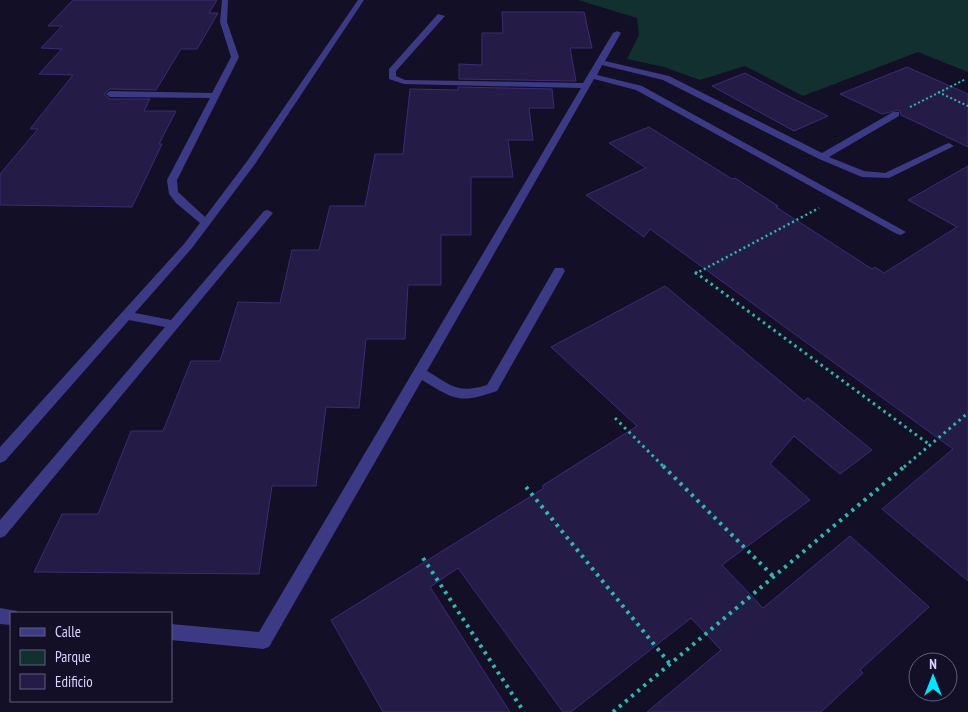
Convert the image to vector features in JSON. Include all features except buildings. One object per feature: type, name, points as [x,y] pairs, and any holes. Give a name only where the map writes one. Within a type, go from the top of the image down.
[{"type":"street","points":[[206,223],[180,201],[173,192],[172,180],[235,57],[225,32],[221,11],[225,0]]},
{"type":"street","points":[[0,457],[188,246],[252,162],[361,0]]},
{"type":"street","points":[[441,16],[392,71],[392,77],[404,82],[589,81],[640,88],[901,232]]},
{"type":"street","points":[[172,632],[263,641],[617,33]]},
{"type":"street","points":[[600,62],[666,78],[822,157],[862,174],[886,176],[949,146]]},
{"type":"street","points":[[110,94],[215,96]]},
{"type":"street","points":[[822,157],[896,114]]},
{"type":"street","points":[[0,532],[268,213]]},
{"type":"street","points":[[420,373],[452,392],[471,395],[492,388],[559,271]]},
{"type":"street","points":[[127,315],[173,325]]},
{"type":"path","points":[[896,114],[966,79]]},
{"type":"path","points":[[937,92],[968,106]]},
{"type":"path","points":[[837,198],[694,273],[930,445]]},
{"type":"path","points":[[613,712],[968,413]]},
{"type":"path","points":[[615,418],[774,577]]},
{"type":"path","points":[[526,487],[670,664]]},
{"type":"path","points":[[423,558],[524,712]]},
{"type":"green space","points":[[578,0],[968,0],[968,72],[918,52],[803,96],[745,66],[700,80],[664,67],[627,59],[639,35],[637,18]]}]
